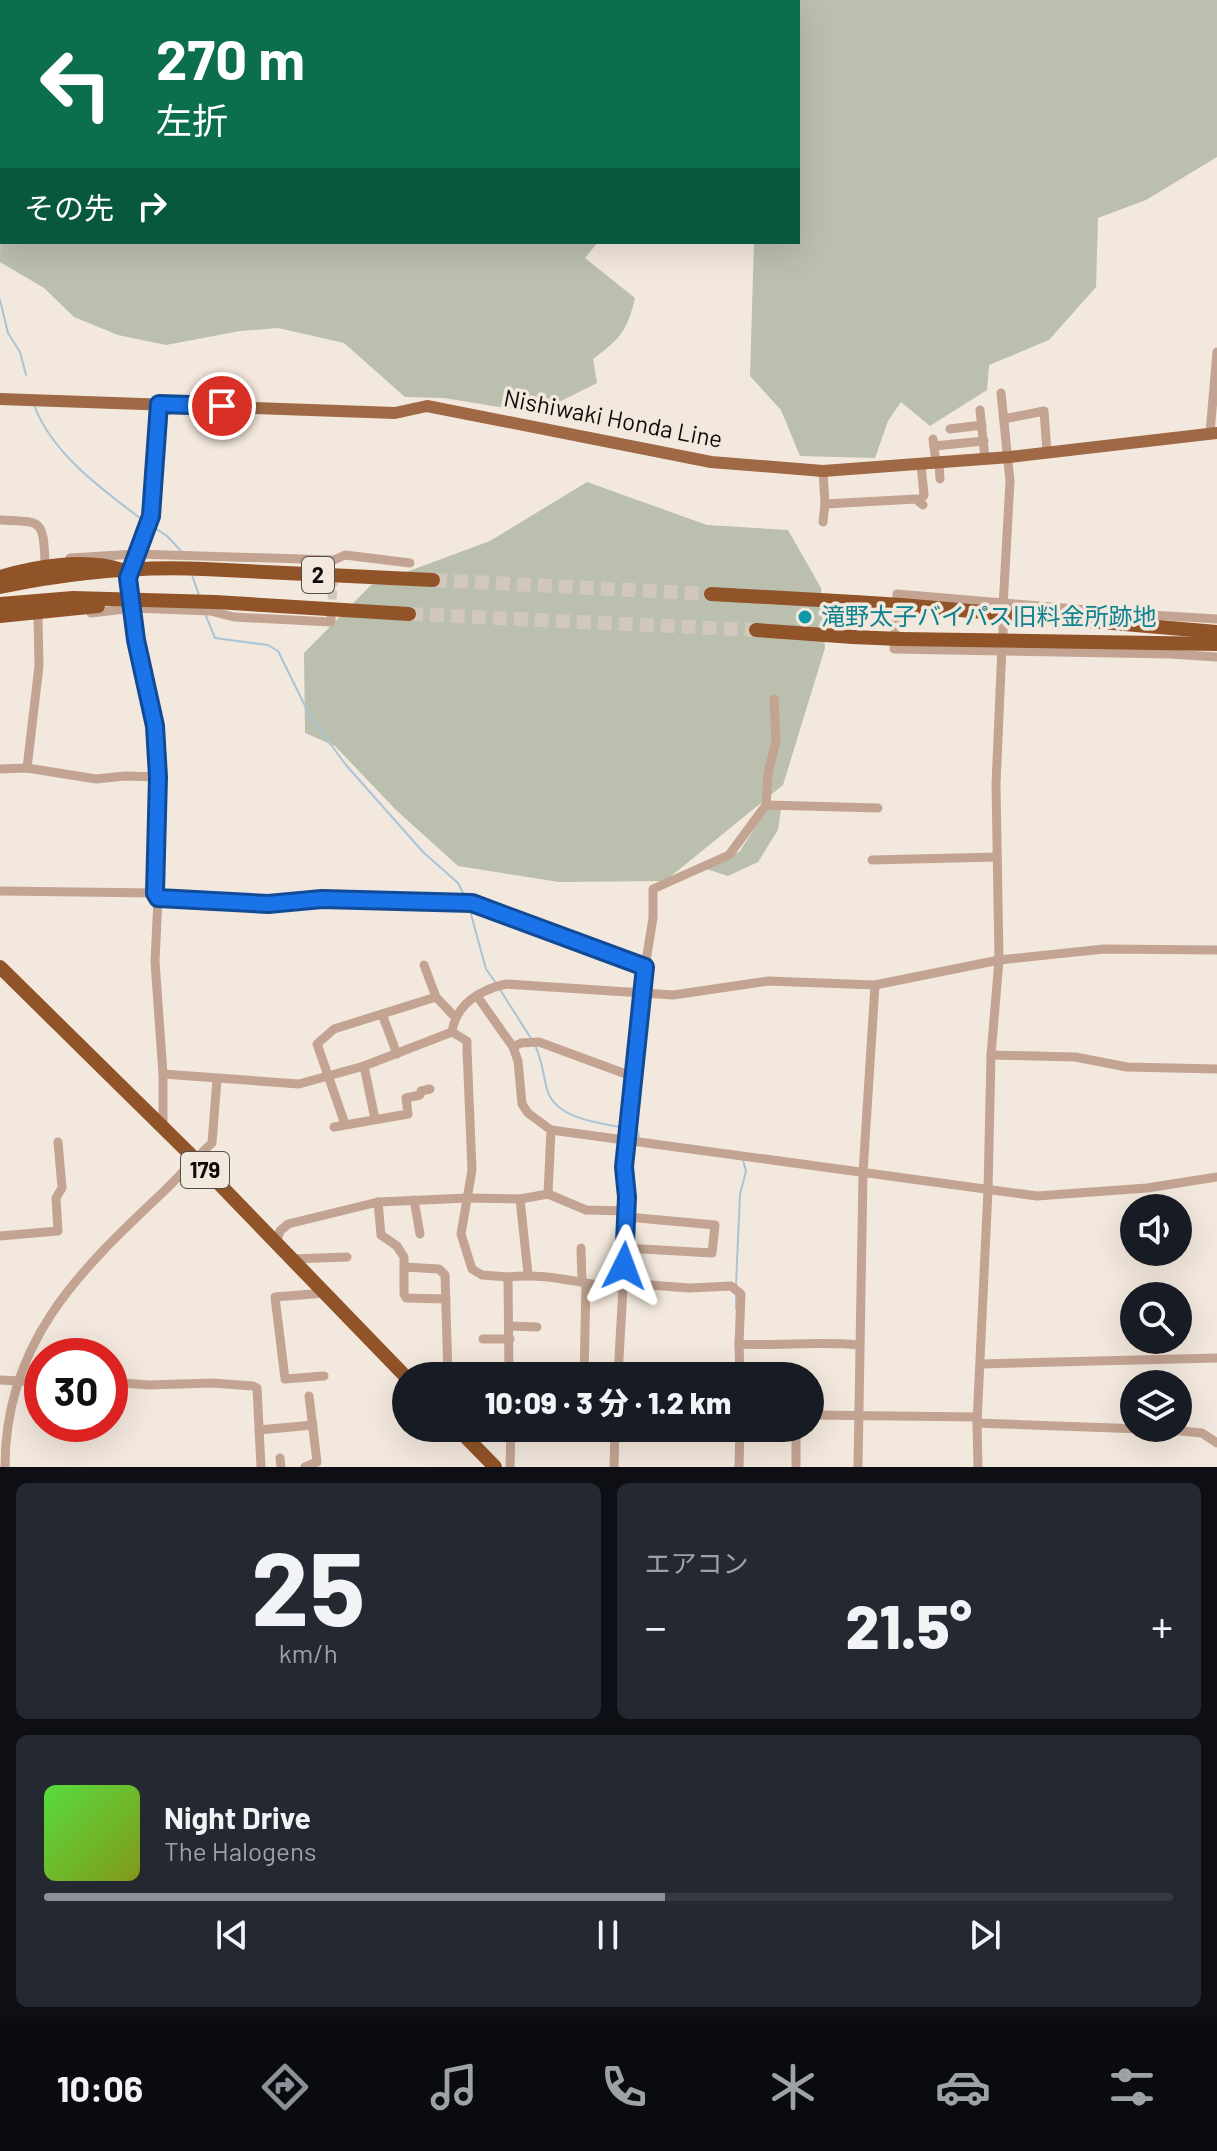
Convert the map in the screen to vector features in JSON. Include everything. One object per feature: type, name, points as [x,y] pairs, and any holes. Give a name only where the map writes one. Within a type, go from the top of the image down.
[{"type":"highway","points":[[0,577],[53,567],[103,564],[122,570]]},
{"type":"highway","name":"2","points":[[0,587],[122,570],[204,569],[433,580]]},
{"type":"highway","points":[[711,594],[901,605],[1217,632]]},
{"type":"highway","name":"2","points":[[0,604],[73,598],[174,600],[409,614]]},
{"type":"highway","points":[[0,616],[174,600]]},
{"type":"highway","points":[[1127,626],[1217,625]]},
{"type":"highway","points":[[756,630],[900,639],[1217,644]]},
{"type":"highway","name":"179","points":[[0,967],[195,1159],[392,1362]]},
{"type":"highway","points":[[471,1442],[495,1467]]},
{"type":"main road","name":"Nishiwaki Honda Line","points":[[0,399],[395,413],[427,406],[711,462],[823,471],[1010,457],[1213,433]]},
{"type":"street","points":[[1213,433],[1217,352]]},
{"type":"street","points":[[1001,393],[1010,457],[1004,605]]},
{"type":"street","points":[[159,404],[151,516],[128,578],[136,640],[153,707],[158,777],[155,962],[163,1074],[163,1128]]},
{"type":"street","points":[[980,410],[985,459]]},
{"type":"street","points":[[1004,419],[1044,411],[1047,452]]},
{"type":"street","points":[[950,429],[982,425]]},
{"type":"street","points":[[940,479],[934,442],[984,441]]},
{"type":"street","points":[[825,504],[916,499],[921,503],[924,495],[921,465]]},
{"type":"street","points":[[823,471],[823,522]]},
{"type":"street","points":[[0,520],[32,521],[39,526],[44,532],[45,561]]},
{"type":"street","points":[[0,570],[45,561],[136,554],[334,564],[345,555],[410,563]]},
{"type":"street","points":[[1217,619],[1004,605],[897,594],[894,649],[1217,657]]},
{"type":"street","points":[[0,623],[133,608],[210,611],[234,617],[331,619]]},
{"type":"street","points":[[27,768],[39,666],[38,618]]},
{"type":"street","points":[[1003,620],[1003,635]]},
{"type":"street","points":[[978,1467],[977,1420],[991,1055],[999,960],[996,784],[1002,650]]},
{"type":"street","points":[[619,1362],[627,1214],[624,1167],[653,918],[653,889],[729,855],[766,805],[768,773],[776,741],[774,699]]},
{"type":"street","points":[[0,769],[27,768],[96,779],[158,777]]},
{"type":"street","points":[[766,805],[878,808]]},
{"type":"street","points":[[872,860],[997,857]]},
{"type":"street","points":[[0,891],[156,896],[268,904],[322,899],[472,903],[645,967]]},
{"type":"street","points":[[452,1032],[454,1016],[477,996],[506,984],[673,995],[768,981],[875,985],[999,960],[1127,947],[1217,950]]},
{"type":"street","points":[[424,965],[436,997],[454,1016]]},
{"type":"street","points":[[858,1467],[863,1173],[875,985]]},
{"type":"street","points":[[477,996],[513,1047],[522,1104],[528,1113],[551,1130],[1037,1196],[1094,1193],[1217,1177]]},
{"type":"street","points":[[345,1124],[317,1044],[334,1029],[436,997]]},
{"type":"street","points":[[382,1014],[397,1054]]},
{"type":"street","points":[[163,1074],[299,1084],[364,1066],[452,1032]]},
{"type":"street","points":[[452,1032],[467,1041],[472,1170],[461,1234],[472,1269],[482,1275],[508,1277],[528,1274],[584,1284],[680,1288],[731,1286],[741,1294],[740,1362]]},
{"type":"street","points":[[513,1047],[521,1043],[539,1042],[634,1077]]},
{"type":"street","points":[[991,1055],[1075,1057],[1127,1067],[1217,1069]]},
{"type":"street","points":[[364,1066],[375,1119]]},
{"type":"street","points":[[5,1467],[9,1419],[19,1380],[38,1333],[83,1270],[212,1143],[217,1079]]},
{"type":"street","points":[[334,1127],[408,1114],[406,1098],[430,1089]]},
{"type":"street","points":[[548,1194],[551,1130]]},
{"type":"street","points":[[0,1236],[58,1231],[56,1198],[62,1188],[58,1142]]},
{"type":"street","points":[[276,1243],[280,1231],[288,1224],[378,1202],[520,1199],[548,1194],[586,1210],[715,1225],[712,1253],[625,1248]]},
{"type":"street","points":[[520,1199],[528,1274]]},
{"type":"street","points":[[414,1200],[420,1234]]},
{"type":"street","points":[[378,1202],[381,1235],[399,1249],[404,1267],[406,1298],[446,1299]]},
{"type":"street","points":[[581,1248],[584,1362]]},
{"type":"street","points":[[291,1259],[347,1257]]},
{"type":"street","points":[[404,1267],[443,1270],[448,1362]]},
{"type":"street","points":[[508,1277],[509,1362]]},
{"type":"street","points":[[324,1376],[285,1379],[275,1297],[325,1293]]},
{"type":"street","points":[[510,1326],[537,1327]]},
{"type":"street","points":[[483,1339],[510,1339]]},
{"type":"street","points":[[739,1344],[776,1346],[822,1342],[858,1345]]},
{"type":"street","points":[[981,1364],[1217,1358]]},
{"type":"street","points":[[0,1380],[24,1380]]},
{"type":"street","points":[[128,1383],[257,1388],[261,1467]]},
{"type":"street","points":[[305,1467],[317,1462],[309,1396]]},
{"type":"street","points":[[824,1415],[1192,1432],[1202,1433],[1217,1443]]},
{"type":"street","points":[[259,1430],[313,1425]]},
{"type":"street","points":[[510,1467],[511,1442]]},
{"type":"street","points":[[614,1467],[615,1442]]},
{"type":"street","points":[[739,1467],[740,1442]]},
{"type":"street","points":[[796,1442],[796,1467]]},
{"type":"green space","points":[[800,0],[1217,0],[1217,157],[1146,200],[1098,218],[1096,287],[1049,340],[989,365],[987,390],[930,426],[901,402],[888,421],[875,458],[800,456],[781,410],[750,376],[754,244],[800,244]]},
{"type":"green space","points":[[0,244],[596,244],[585,258],[635,298],[622,333],[593,359],[597,383],[537,413],[444,398],[405,397],[344,343],[278,328],[240,331],[166,345],[118,335],[74,317],[44,288],[0,262]]},
{"type":"green space","points":[[587,482],[707,525],[788,530],[821,588],[825,648],[783,785],[665,881],[559,882],[458,866],[396,810],[335,746],[305,733],[304,653],[371,585],[490,541]]},
{"type":"green space","points":[[768,807],[781,809],[778,830],[758,862],[728,876],[706,869],[740,851]]},
{"type":"waterway","points":[[0,300],[8,333],[20,352],[26,375]]},
{"type":"waterway","points":[[34,405],[42,423],[66,455],[96,484],[144,521]]},
{"type":"waterway","points":[[152,526],[181,551]]},
{"type":"waterway","points":[[192,575],[199,595]]},
{"type":"waterway","points":[[206,616],[215,638],[268,645],[278,651],[311,718],[346,765],[423,852],[458,883],[467,901]]},
{"type":"waterway","points":[[469,907],[486,969],[496,983]]},
{"type":"waterway","points":[[499,988],[532,1040]]},
{"type":"waterway","points":[[535,1045],[547,1089],[559,1107],[579,1118],[625,1128]]},
{"type":"waterway","points":[[631,1129],[638,1132],[639,1138]]},
{"type":"waterway","points":[[736,1285],[740,1194],[746,1171],[743,1160]]},
{"type":"waterway","points":[[736,1295],[736,1309]]},
{"type":"tunnel","points":[[331,613],[334,572]]},
{"type":"tunnel","points":[[433,580],[711,594]]},
{"type":"tunnel","points":[[409,614],[756,630]]},
{"type":"place","name":"滝野太子バイパス旧料金所跡地","points":[[805,617]]},
{"type":"route","points":[[222,406],[159,404],[151,516],[128,578],[136,640],[155,726],[158,777],[155,893],[158,898],[268,904],[297,899],[472,903],[645,967],[624,1167],[627,1197],[624,1266]]}]
